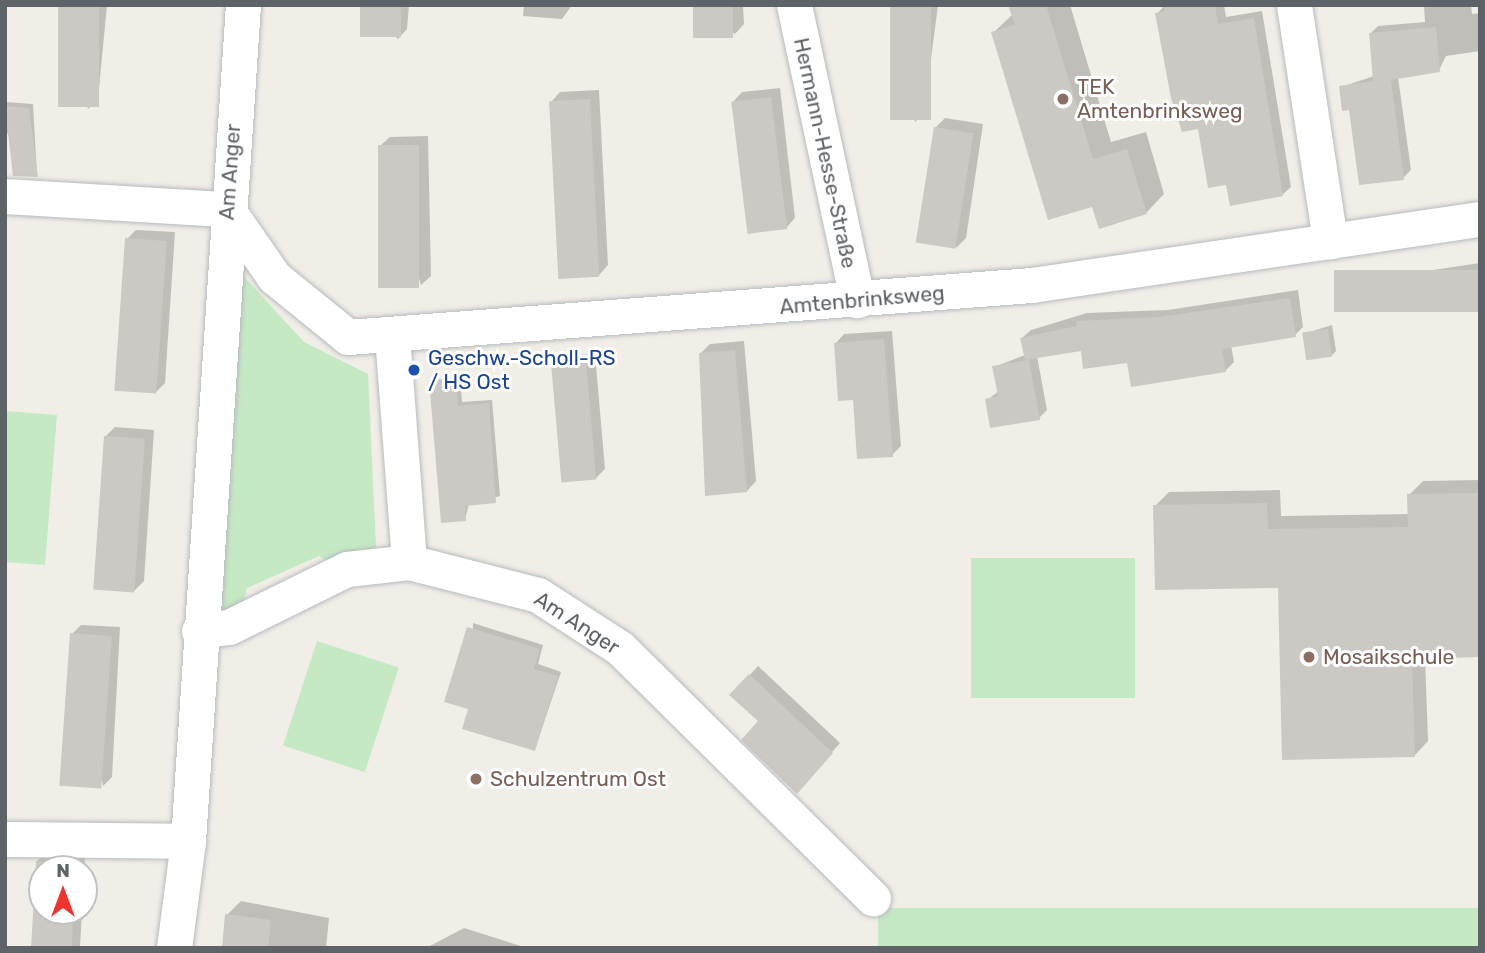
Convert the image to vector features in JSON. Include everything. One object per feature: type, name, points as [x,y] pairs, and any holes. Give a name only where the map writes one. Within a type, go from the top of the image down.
[{"type":"street","name":"Am Anger","points":[[174,948],[188,841],[199,631],[243,5]]},
{"type":"street","name":"Hermann-Hesse-Straße","points":[[794,5],[857,300]]},
{"type":"street","points":[[1294,5],[1330,242]]},
{"type":"street","points":[[5,195],[227,209]]},
{"type":"street","name":"Amtenbrinksweg","points":[[227,209],[274,277],[318,317],[348,337],[1032,285],[1480,219]]},
{"type":"street","points":[[392,335],[409,562]]},
{"type":"street","name":"Am Anger","points":[[199,631],[229,627],[347,569],[409,562],[538,595],[620,648],[873,898]]},
{"type":"street","points":[[5,839],[188,841]]},
{"type":"green space","points":[[236,268],[304,342],[368,374],[376,547],[335,565],[319,556],[247,588],[243,607],[217,620]]},
{"type":"green space","points":[[5,411],[57,415],[45,565],[5,562]]},
{"type":"green space","points":[[971,558],[1135,558],[1135,698],[971,698]]},
{"type":"green space","points":[[317,641],[399,668],[365,772],[283,746]]},
{"type":"green space","points":[[878,908],[1480,908],[1480,948],[878,948]]},
{"type":"building","points":[[58,5],[99,5],[99,107],[58,107]]},
{"type":"building","points":[[360,5],[401,5],[401,37],[360,37]]},
{"type":"building","points":[[693,5],[733,5],[733,38],[693,38]]},
{"type":"building","points":[[890,5],[931,5],[931,120],[890,120]]},
{"type":"building","points":[[1008,5],[1046,5],[1093,159],[1127,149],[1147,214],[1099,229],[1092,207],[1048,220],[991,32],[1015,25]]},
{"type":"building","points":[[1164,5],[1215,5],[1218,24],[1254,18],[1283,196],[1230,206],[1226,185],[1208,188],[1198,129],[1182,132],[1171,98],[1155,13],[1165,11]]},
{"type":"building","points":[[1436,27],[1440,72],[1391,80],[1404,180],[1359,185],[1349,110],[1342,111],[1339,86],[1373,81],[1369,33]]},
{"type":"building","points":[[771,97],[787,229],[748,234],[731,102]]},
{"type":"building","points":[[590,99],[599,277],[558,279],[549,101]]},
{"type":"building","points":[[5,106],[29,108],[38,177],[13,176]]},
{"type":"building","points":[[934,127],[974,133],[955,249],[916,243]]},
{"type":"building","points":[[378,145],[419,145],[419,288],[378,288]]},
{"type":"building","points":[[125,238],[167,241],[156,394],[114,391]]},
{"type":"building","points":[[1334,270],[1480,270],[1480,312],[1334,312]]},
{"type":"building","points":[[1290,298],[1296,337],[1222,349],[1226,372],[1131,387],[1127,363],[1083,369],[1081,351],[1025,360],[1020,338],[1077,326],[1076,321],[1159,317]]},
{"type":"building","points":[[1328,329],[1332,357],[1306,360],[1302,333]]},
{"type":"building","points":[[884,339],[893,457],[857,459],[853,400],[838,401],[834,343]]},
{"type":"building","points":[[735,350],[747,492],[705,496],[699,353]]},
{"type":"building","points":[[1029,360],[1040,420],[990,428],[985,399],[998,396],[992,366]]},
{"type":"building","points":[[586,362],[596,480],[561,483],[551,365]]},
{"type":"building","points":[[456,379],[458,406],[489,403],[496,503],[465,506],[466,521],[441,523],[429,380]]},
{"type":"building","points":[[104,436],[145,439],[134,592],[93,590]]},
{"type":"building","points":[[1480,493],[1480,657],[1412,659],[1415,757],[1282,760],[1278,588],[1155,590],[1153,505],[1267,503],[1268,529],[1408,527],[1407,494]]},
{"type":"building","points":[[467,627],[540,649],[534,669],[558,676],[535,751],[462,729],[468,709],[444,702]]},
{"type":"building","points":[[70,633],[112,636],[101,789],[59,786]]},
{"type":"building","points":[[749,674],[833,753],[797,794],[741,740],[758,721],[729,695]]},
{"type":"building","points":[[225,914],[271,920],[268,948],[222,948]]},
{"type":"building","points":[[32,925],[73,925],[72,948],[31,948]]},
{"type":"place","name":"TEK Amtenbrinksweg","points":[[1063,99]]},
{"type":"place","name":"Geschw.-Scholl-RS / HS Ost","points":[[414,370]]},
{"type":"place","name":"Mosaikschule","points":[[1309,657]]},
{"type":"place","name":"Schulzentrum Ost","points":[[476,779]]}]
